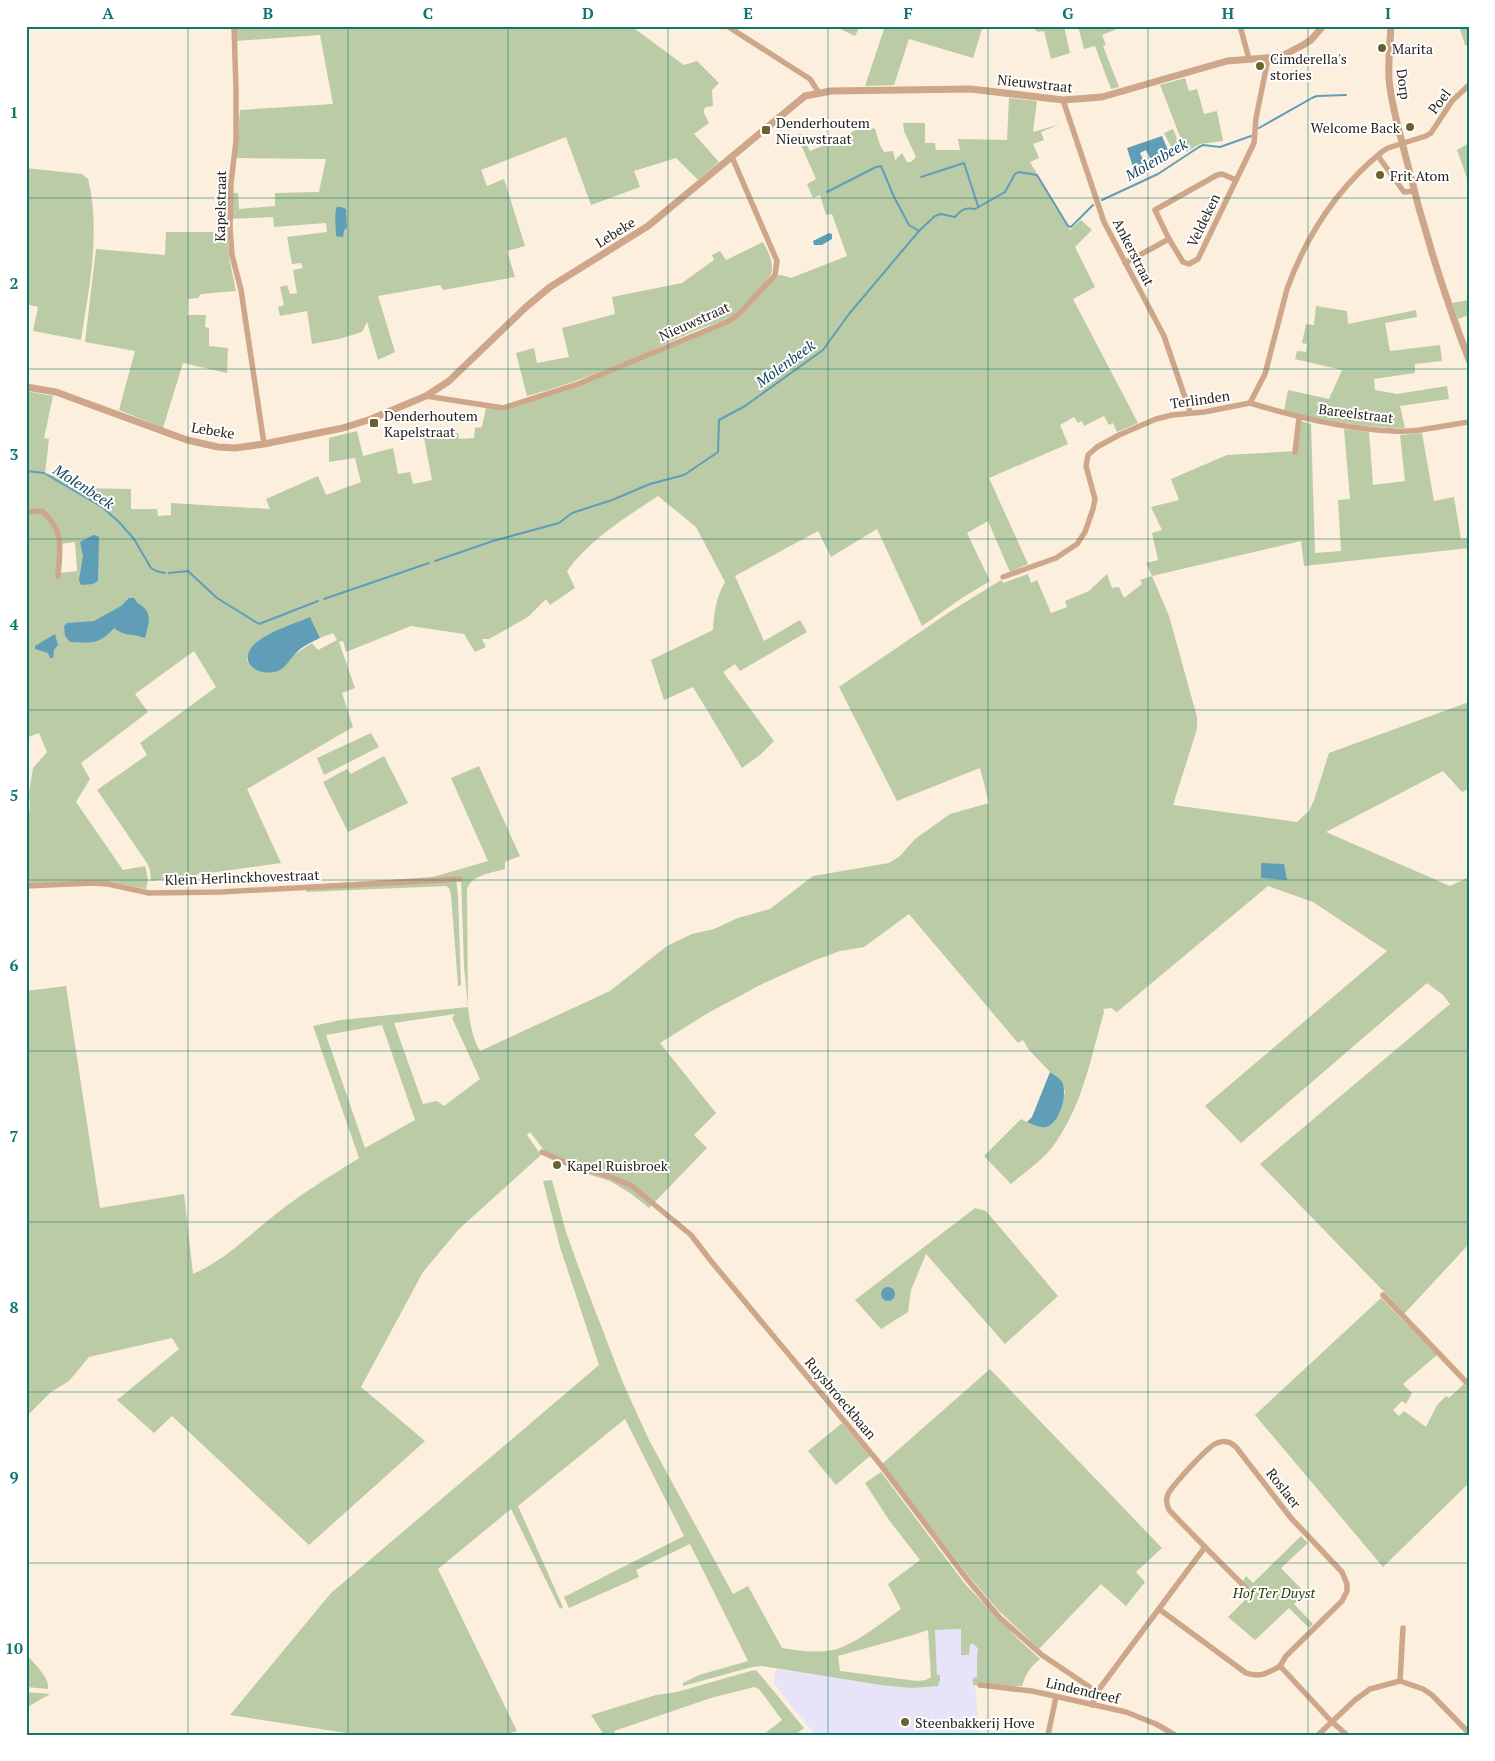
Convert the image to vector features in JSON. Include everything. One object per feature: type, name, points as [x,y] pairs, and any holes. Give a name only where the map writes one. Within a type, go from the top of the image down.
[{"type":"street","name":"Kapelstraat","points":[[234,26],[236,124],[231,183],[230,227],[232,255],[241,290],[264,444]]},
{"type":"street","points":[[727,26],[810,79],[819,92]]},
{"type":"street","points":[[1240,26],[1249,59]]},
{"type":"street","name":"Nieuwstraat","points":[[819,92],[971,89],[1063,100],[1102,97],[1227,61],[1268,59],[1289,54],[1311,40],[1323,26]]},
{"type":"street","name":"Dorp","points":[[1391,26],[1388,67],[1389,83],[1402,144],[1444,293],[1469,360]]},
{"type":"street","name":"Veldeken","points":[[1236,180],[1222,174],[1155,210],[1183,262],[1189,264],[1198,259],[1254,143],[1256,118],[1268,59]]},
{"type":"street","name":"Poel","points":[[1402,144],[1431,133],[1452,101],[1469,85]]},
{"type":"street","name":"Lebeke","points":[[26,387],[56,392],[204,444],[235,448],[343,428],[371,420],[426,396],[449,381],[526,307],[550,288],[648,226],[805,96],[819,92]]},
{"type":"street","name":"Ankerstraat","points":[[1063,100],[1104,222],[1164,336],[1190,412]]},
{"type":"street","name":"Terlinden","points":[[1003,577],[1056,558],[1077,544],[1087,526],[1095,498],[1086,466],[1090,452],[1119,435],[1156,419],[1250,403],[1265,374],[1287,289],[1309,237],[1321,218],[1342,192],[1378,156],[1388,148],[1402,144]]},
{"type":"street","points":[[1378,156],[1404,192],[1414,191]]},
{"type":"street","name":"Nieuwstraat","points":[[426,396],[503,408],[605,373],[698,332],[729,321],[740,314],[775,275],[777,261],[732,157]]},
{"type":"street","name":"Veldeken","points":[[1125,263],[1169,239]]},
{"type":"street","name":"Bareelstraat","points":[[1250,403],[1299,418],[1331,424],[1393,431],[1469,422]]},
{"type":"street","name":"Bareelstraat","points":[[1295,452],[1299,418]]},
{"type":"street","points":[[26,512],[42,511],[57,527],[60,544],[58,576]]},
{"type":"street","name":"Klein Herlinckhovestraat","points":[[26,886],[92,883],[108,884],[149,893],[221,892],[460,879]]},
{"type":"street","name":"Ruysbroeckbaan","points":[[542,1152],[564,1162],[609,1176],[632,1186],[691,1235],[880,1464],[967,1579],[1000,1618],[1042,1655],[1097,1692]]},
{"type":"street","points":[[1383,1296],[1469,1385]]},
{"type":"street","name":"Roslaer","points":[[1159,1609],[1246,1673],[1255,1677],[1280,1666],[1286,1656],[1342,1601],[1347,1591],[1347,1584],[1342,1572],[1291,1518],[1236,1447],[1223,1441],[1213,1445],[1174,1485],[1167,1495],[1167,1505],[1169,1510],[1245,1587]]},
{"type":"street","points":[[1092,1705],[1097,1692],[1205,1547]]},
{"type":"street","points":[[1400,1681],[1403,1628]]},
{"type":"street","points":[[1280,1666],[1347,1735]]},
{"type":"street","points":[[1318,1735],[1355,1700],[1370,1690],[1400,1681],[1423,1689],[1432,1695],[1469,1733]]},
{"type":"street","name":"Lindendreef","points":[[980,1685],[1032,1692],[1126,1712],[1156,1724],[1175,1735]]},
{"type":"street","points":[[1048,1735],[1056,1697]]},
{"type":"shaded area","points":[[961,1629],[969,1644],[974,1644],[978,1650],[977,1677],[973,1684],[975,1685],[980,1735],[815,1735],[775,1685],[774,1675],[777,1669],[911,1688],[937,1675],[935,1630]]},
{"type":"green space","points":[[235,26],[631,26],[684,65],[697,61],[719,83],[712,90],[713,106],[704,109],[709,123],[694,134],[719,162],[698,180],[676,158],[634,171],[640,187],[591,205],[566,137],[481,170],[487,186],[504,179],[525,246],[507,251],[515,277],[443,290],[440,285],[378,296],[395,352],[378,360],[367,322],[362,332],[312,344],[307,311],[280,316],[278,307],[284,305],[280,287],[287,285],[290,294],[297,293],[293,270],[303,268],[301,263],[292,264],[287,237],[327,232],[326,223],[274,227],[273,217],[231,219],[233,193],[238,193],[239,209],[275,206],[275,193],[319,192],[326,159],[236,158],[240,110],[333,104],[320,35],[236,41]]},
{"type":"green space","points":[[834,26],[860,26],[855,36]]},
{"type":"green space","points":[[885,26],[983,26],[973,58],[909,39],[894,85],[865,86]]},
{"type":"green space","points":[[1031,26],[1064,26],[1070,53],[1051,59],[1044,31],[1038,32]]},
{"type":"green space","points":[[1078,26],[1116,26],[1117,29],[1102,35],[1106,45],[1103,46],[1119,87],[1111,89],[1095,46],[1084,49]]},
{"type":"green space","points":[[1459,26],[1469,26],[1469,45],[1465,45]]},
{"type":"green space","points":[[1185,78],[1189,91],[1197,89],[1204,114],[1217,111],[1223,141],[1200,144],[1186,152],[1160,85]]},
{"type":"green space","points":[[1009,98],[1037,101],[1033,132],[1060,124],[1041,132],[1044,140],[1033,144],[1039,158],[1030,162],[1070,230],[1081,220],[1092,230],[1075,247],[1095,287],[1073,299],[1138,423],[1117,432],[1113,423],[1109,425],[1104,416],[1084,426],[1082,421],[1078,423],[1074,417],[1060,425],[1068,444],[989,478],[1028,564],[1010,572],[988,521],[967,533],[990,581],[922,626],[877,529],[831,557],[818,531],[735,576],[764,641],[800,620],[807,632],[740,671],[735,664],[723,672],[774,741],[760,755],[742,768],[693,687],[664,700],[651,660],[713,630],[719,593],[725,582],[696,527],[658,496],[597,539],[576,559],[567,571],[575,588],[550,605],[546,599],[528,617],[489,639],[482,639],[486,647],[475,652],[464,634],[411,626],[346,652],[343,641],[339,642],[355,688],[342,693],[353,727],[247,789],[281,863],[151,881],[147,863],[97,790],[147,755],[140,743],[216,687],[194,651],[135,694],[148,712],[81,763],[90,779],[76,802],[123,870],[145,866],[148,880],[146,889],[112,882],[26,885],[26,806],[30,811],[29,793],[33,768],[47,752],[39,733],[26,738],[26,391],[53,396],[44,438],[49,439],[45,474],[68,476],[69,488],[131,489],[131,509],[157,509],[158,516],[171,515],[171,503],[270,509],[266,499],[318,476],[326,495],[361,482],[355,458],[329,462],[329,438],[357,431],[363,456],[393,448],[398,474],[410,472],[413,484],[432,480],[424,438],[458,433],[459,439],[474,438],[475,428],[482,427],[486,408],[503,410],[538,398],[738,318],[779,275],[791,278],[847,256],[832,214],[826,215],[820,195],[813,198],[807,184],[816,179],[797,136],[800,133],[810,151],[844,137],[862,126],[875,129],[884,152],[893,151],[895,160],[902,153],[907,162],[911,162],[916,157],[904,131],[903,123],[925,123],[925,143],[935,143],[936,150],[960,150],[958,139],[1007,140]],"holes":[[[75,542],[77,571],[59,573],[60,544]],[[310,618],[320,638],[333,633],[337,640],[318,650],[312,643],[268,672],[253,668],[247,660],[255,644],[282,628]]]},
{"type":"green space","points":[[1173,129],[1181,148],[1173,151],[1164,133]]},
{"type":"green space","points":[[1469,143],[1469,184],[1457,150]]},
{"type":"green space","points":[[26,168],[82,174],[88,179],[94,219],[94,239],[81,340],[33,331],[38,307],[26,304]]},
{"type":"green space","points":[[166,232],[227,232],[230,262],[236,291],[201,294],[198,298],[188,299],[187,315],[206,315],[205,327],[209,328],[209,346],[228,348],[227,373],[183,363],[163,428],[119,410],[135,351],[85,342],[96,249],[165,255]]},
{"type":"green space","points":[[763,242],[772,262],[771,274],[739,312],[612,367],[571,383],[527,396],[516,353],[534,348],[537,363],[569,357],[562,328],[615,314],[612,297],[682,283],[714,260],[712,255],[720,251],[726,260]]},
{"type":"green space","points":[[1469,300],[1469,315],[1458,319],[1452,303]]},
{"type":"green space","points":[[1316,306],[1347,311],[1348,324],[1416,310],[1417,317],[1385,323],[1390,351],[1440,345],[1442,361],[1415,364],[1415,373],[1374,379],[1375,390],[1397,394],[1447,386],[1449,399],[1400,406],[1405,428],[1359,425],[1284,411],[1288,390],[1329,399],[1342,370],[1295,359],[1297,351],[1306,352],[1307,344],[1302,343],[1306,324],[1314,325]]},
{"type":"green space","points":[[1300,421],[1311,424],[1315,553],[1341,551],[1338,500],[1350,499],[1344,429],[1369,432],[1373,485],[1405,481],[1400,435],[1422,433],[1434,501],[1454,497],[1461,539],[1467,538],[1469,548],[1304,566],[1301,541],[1152,576],[1146,563],[1158,560],[1152,533],[1162,530],[1151,507],[1179,500],[1171,479],[1227,455],[1296,451]]},
{"type":"green space","points":[[1028,574],[1031,583],[1037,580],[1051,613],[1067,607],[1065,601],[1089,591],[1107,574],[1112,588],[1119,587],[1124,598],[1142,584],[1140,580],[1152,576],[1169,616],[1197,717],[1197,729],[1173,805],[1297,822],[1309,811],[1329,753],[1469,702],[1469,789],[1462,792],[1443,771],[1326,832],[1450,886],[1469,877],[1469,1244],[1404,1314],[1260,1164],[1450,1004],[1443,995],[1427,983],[1241,1143],[1205,1106],[1387,951],[1313,902],[1268,886],[1117,1012],[1111,1008],[1103,1009],[1104,1012],[1085,1079],[1073,1112],[1056,1142],[1046,1154],[1011,1184],[984,1156],[1021,1119],[1043,1127],[1055,1121],[1065,1092],[1061,1081],[1029,1050],[1023,1040],[1018,1043],[909,914],[864,947],[840,951],[762,984],[708,1013],[660,1043],[716,1113],[694,1135],[707,1148],[649,1208],[630,1193],[610,1181],[575,1170],[577,1164],[544,1150],[530,1132],[527,1135],[541,1155],[459,1229],[423,1272],[361,1387],[425,1441],[309,1545],[172,1416],[154,1433],[117,1400],[179,1349],[172,1338],[89,1357],[69,1381],[51,1392],[26,1417],[26,991],[66,986],[100,1208],[184,1194],[193,1274],[216,1262],[296,1199],[359,1158],[313,1026],[341,1020],[468,1007],[473,1035],[480,1051],[610,991],[667,946],[692,934],[714,929],[738,918],[770,909],[813,876],[889,863],[900,856],[915,839],[950,814],[989,803],[980,768],[897,801],[839,687],[948,613],[1001,580],[1003,583]],"holes":[[[455,1014],[452,1018],[480,1079],[444,1106],[437,1101],[423,1104],[394,1023]],[[382,1025],[415,1120],[365,1148],[326,1035]]]},
{"type":"green space","points":[[371,733],[379,747],[324,775],[317,758]]},
{"type":"green space","points":[[384,756],[408,803],[348,832],[323,782],[347,769],[351,774]]},
{"type":"green space","points":[[479,766],[520,856],[505,862],[505,869],[488,873],[472,881],[467,890],[468,1007],[464,966],[461,876],[456,877],[461,985],[458,986],[451,894],[446,886],[306,892],[306,885],[433,877],[488,861],[451,778]]},
{"type":"green space","points":[[552,1180],[566,1232],[580,1271],[623,1383],[649,1440],[733,1594],[748,1586],[782,1648],[801,1651],[827,1651],[841,1648],[850,1644],[901,1609],[888,1584],[920,1560],[889,1520],[865,1483],[881,1472],[965,1584],[1040,1659],[1029,1671],[1022,1686],[973,1685],[973,1678],[977,1677],[978,1649],[974,1644],[970,1644],[969,1655],[961,1655],[961,1629],[935,1630],[937,1675],[940,1675],[938,1686],[911,1688],[881,1685],[762,1666],[683,1686],[683,1683],[699,1675],[748,1661],[690,1544],[636,1570],[639,1577],[569,1608],[564,1597],[684,1536],[625,1419],[518,1506],[563,1607],[560,1609],[511,1509],[438,1569],[517,1731],[505,1735],[359,1735],[230,1715],[331,1593],[599,1365],[560,1247],[543,1181]],"holes":[[[928,1630],[931,1677],[926,1680],[917,1681],[840,1671],[838,1656]]]},
{"type":"green space","points":[[975,1208],[986,1211],[1058,1296],[1005,1344],[926,1254],[911,1290],[908,1312],[881,1329],[855,1300]]},
{"type":"green space","points":[[1381,1298],[1437,1355],[1403,1384],[1412,1393],[1406,1404],[1402,1401],[1393,1410],[1399,1416],[1404,1411],[1426,1427],[1437,1405],[1446,1396],[1449,1398],[1464,1384],[1469,1389],[1469,1483],[1383,1567],[1255,1415]]},
{"type":"green space","points":[[990,1369],[1162,1548],[1136,1572],[1145,1582],[1126,1606],[1101,1584],[1039,1649],[998,1610],[968,1575],[882,1464]]},
{"type":"green space","points":[[842,1423],[870,1456],[836,1485],[808,1451]]},
{"type":"green space","name":"Hof Ter Duyst","points":[[1301,1536],[1308,1543],[1281,1568],[1305,1593],[1294,1604],[1313,1624],[1309,1628],[1289,1608],[1255,1640],[1228,1617],[1247,1598],[1241,1591],[1246,1586],[1243,1581],[1246,1576],[1253,1583]]},
{"type":"green space","points":[[26,1654],[44,1675],[48,1689],[26,1687]]},
{"type":"green space","points":[[754,1670],[757,1671],[804,1728],[795,1735],[763,1735],[782,1720],[759,1689],[754,1687],[711,1698],[614,1731],[617,1735],[604,1735],[591,1715],[656,1695],[677,1692]]},
{"type":"green space","points":[[26,1692],[50,1694],[26,1708]]},
{"type":"water","points":[[1162,136],[1171,157],[1136,177],[1127,148]],"holes":[[[1146,150],[1152,162],[1146,166],[1140,153]]]},
{"type":"water","points":[[337,207],[346,209],[347,228],[344,230],[343,237],[336,236],[335,217]]},
{"type":"water","points":[[829,233],[832,234],[832,239],[822,245],[814,245],[813,241]]},
{"type":"water","points":[[93,535],[99,538],[98,581],[93,584],[81,585],[79,580],[83,556],[80,542]]},
{"type":"water","points":[[129,598],[134,598],[148,613],[145,638],[125,634],[114,628],[109,634],[94,642],[70,642],[65,636],[64,626],[67,623],[94,621],[121,606]]},
{"type":"water","points":[[310,617],[320,638],[299,650],[278,671],[262,672],[251,666],[248,661],[248,655],[257,642],[275,631]]},
{"type":"water","points":[[55,634],[58,645],[54,650],[53,658],[50,658],[48,653],[35,649],[35,646]]},
{"type":"water","points":[[1261,863],[1284,864],[1287,880],[1261,878]]},
{"type":"water","points":[[1050,1072],[1062,1082],[1064,1087],[1062,1108],[1051,1125],[1039,1127],[1027,1122],[1032,1117]]},
{"type":"water","points":[[888,1287],[893,1289],[895,1294],[893,1299],[888,1301],[883,1299],[881,1294],[883,1289]]},
{"type":"waterway","name":"Molenbeek","points":[[1259,128],[1317,96],[1346,95]]},
{"type":"waterway","name":"Molenbeek","points":[[1102,200],[1158,174],[1203,145],[1220,147],[1251,136]]},
{"type":"waterway","points":[[921,177],[964,163],[978,206]]},
{"type":"waterway","points":[[827,192],[881,166],[894,197],[909,225],[919,231]]},
{"type":"waterway","name":"Molenbeek","points":[[435,561],[493,541],[559,523],[572,513],[612,500],[650,484],[684,475],[718,452],[719,420],[745,406],[823,350],[849,314],[919,231],[935,216],[941,214],[955,217],[968,208],[975,209],[1005,192],[1015,174],[1019,172],[1037,175],[1068,226],[1071,227],[1093,205]]},
{"type":"waterway","name":"Molenbeek","points":[[26,471],[44,473],[102,507],[134,539],[151,568],[165,573]]},
{"type":"waterway","name":"Molenbeek","points":[[324,599],[429,563]]},
{"type":"waterway","name":"Molenbeek","points":[[169,573],[188,571],[217,598],[259,624],[318,601]]},
{"type":"place","name":"Marita","points":[[1382,48]]},
{"type":"place","name":"Cimderella's stories","points":[[1260,66]]},
{"type":"place","name":"Welcome Back","points":[[1410,127]]},
{"type":"place","name":"Denderhoutem Nieuwstraat","points":[[766,130]]},
{"type":"place","name":"Frit Atom","points":[[1380,175]]},
{"type":"place","name":"Denderhoutem Kapelstraat","points":[[374,423]]},
{"type":"place","name":"Kapel Ruisbroek","points":[[557,1165]]},
{"type":"place","name":"Steenbakkerij Hove","points":[[905,1722]]}]
